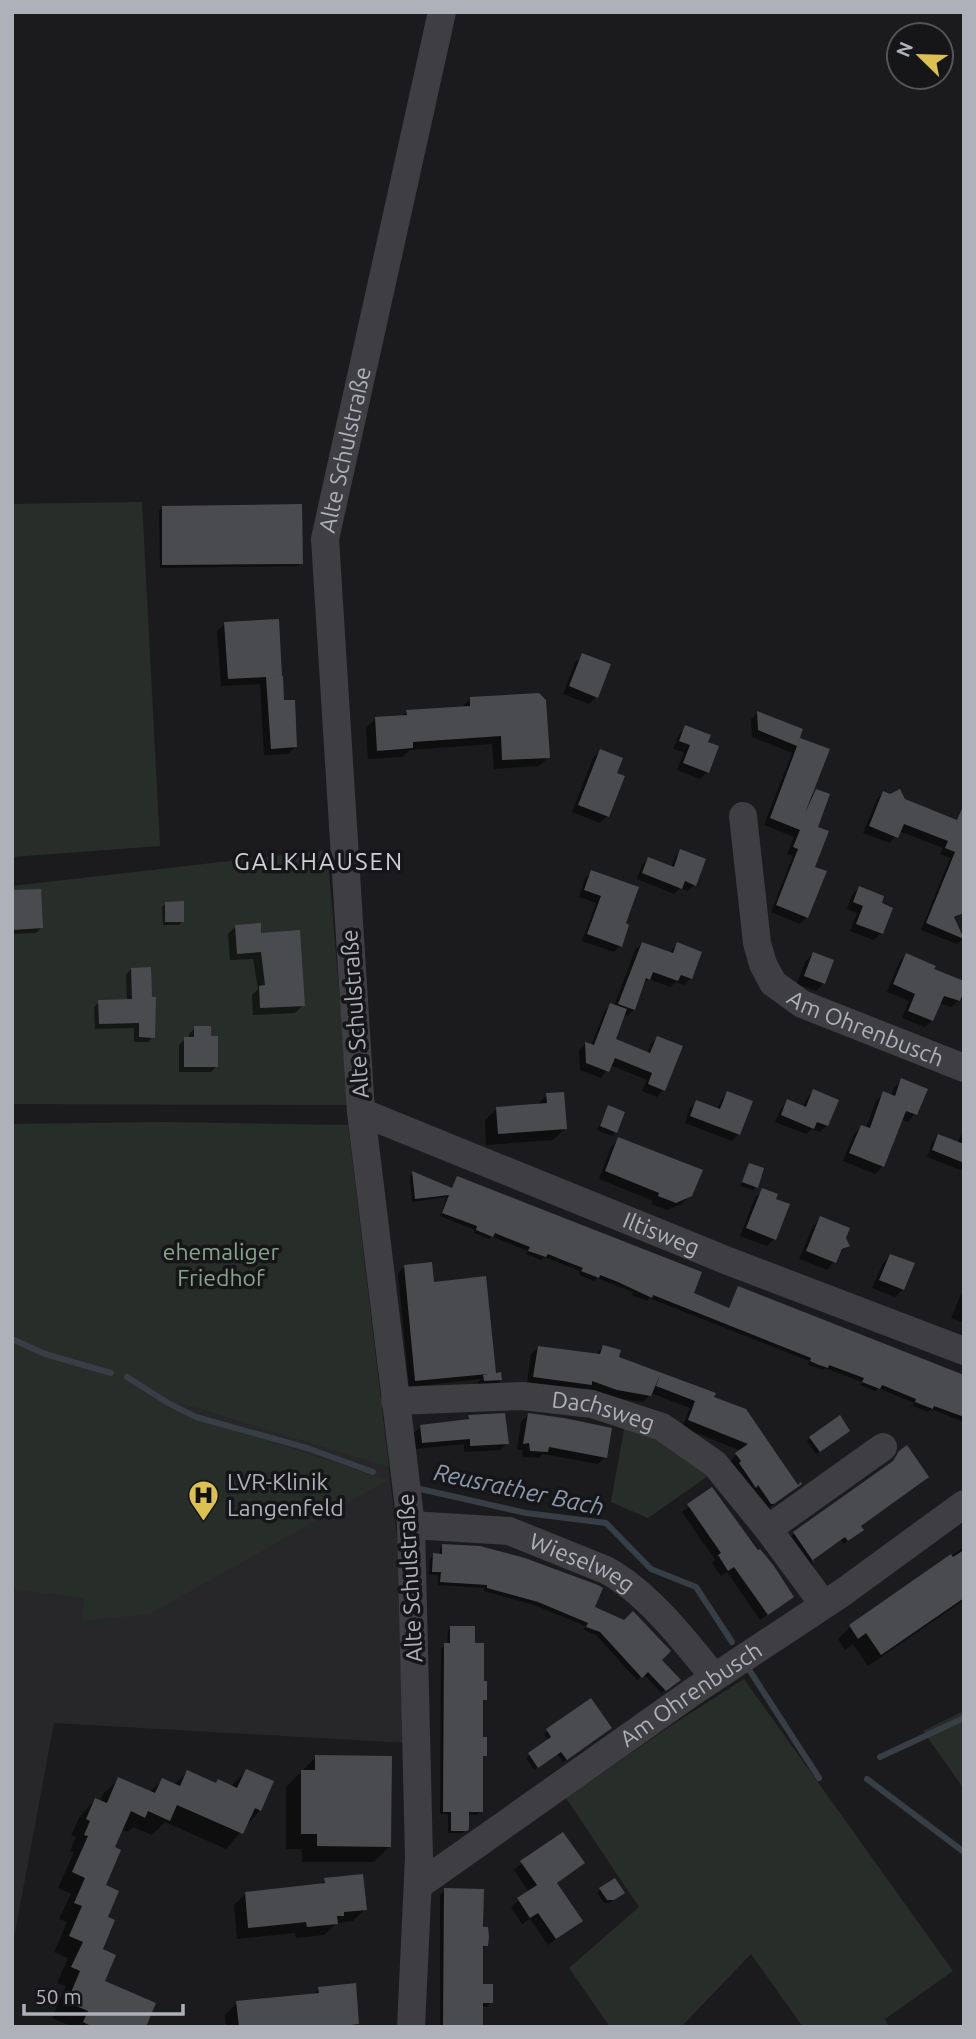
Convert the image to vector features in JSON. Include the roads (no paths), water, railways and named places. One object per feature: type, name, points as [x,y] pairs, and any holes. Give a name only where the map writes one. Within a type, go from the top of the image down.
[{"type":"street","name":"Alte Schulstraße","points":[[411,2027],[419,1885],[411,1525],[361,1112],[325,539],[442,12]]},
{"type":"street","name":"Am Ohrenbusch","points":[[743,816],[757,943],[763,964],[773,983],[802,1004],[964,1068]]},
{"type":"street","name":"Iltisweg","points":[[361,1112],[728,1261],[964,1351]]},
{"type":"street","name":"Dachsweg","points":[[395,1401],[523,1396],[593,1404],[654,1423],[715,1464],[768,1529],[824,1605]]},
{"type":"street","points":[[768,1529],[883,1447]]},
{"type":"street","name":"Am Ohrenbusch","points":[[419,1885],[714,1676],[824,1605],[964,1504]]},
{"type":"street","name":"Wieselweg","points":[[411,1525],[509,1531],[606,1570],[621,1578],[677,1631],[714,1676]]},
{"type":"waterway","name":"Reusrather Bach","points":[[12,1339],[45,1354],[111,1373]]},
{"type":"waterway","name":"Reusrather Bach","points":[[127,1377],[196,1417],[307,1448],[373,1472]]},
{"type":"waterway","name":"Reusrather Bach","points":[[416,1488],[526,1513],[606,1523],[651,1569],[696,1587],[732,1642]]},
{"type":"waterway","name":"Reusrather Bach","points":[[748,1668],[819,1778]]},
{"type":"waterway","name":"Reusrather Bach","points":[[880,1757],[964,1718]]},
{"type":"waterway","points":[[867,1779],[964,1852]]},
{"type":"place","name":"LVR-Klinik Langenfeld","points":[[204,1522]]},
{"type":"district","name":"GALKHAUSEN","points":[[319,862]]},
{"type":"park label","name":"ehemaliger Friedhof","points":[[221,1265]]}]
